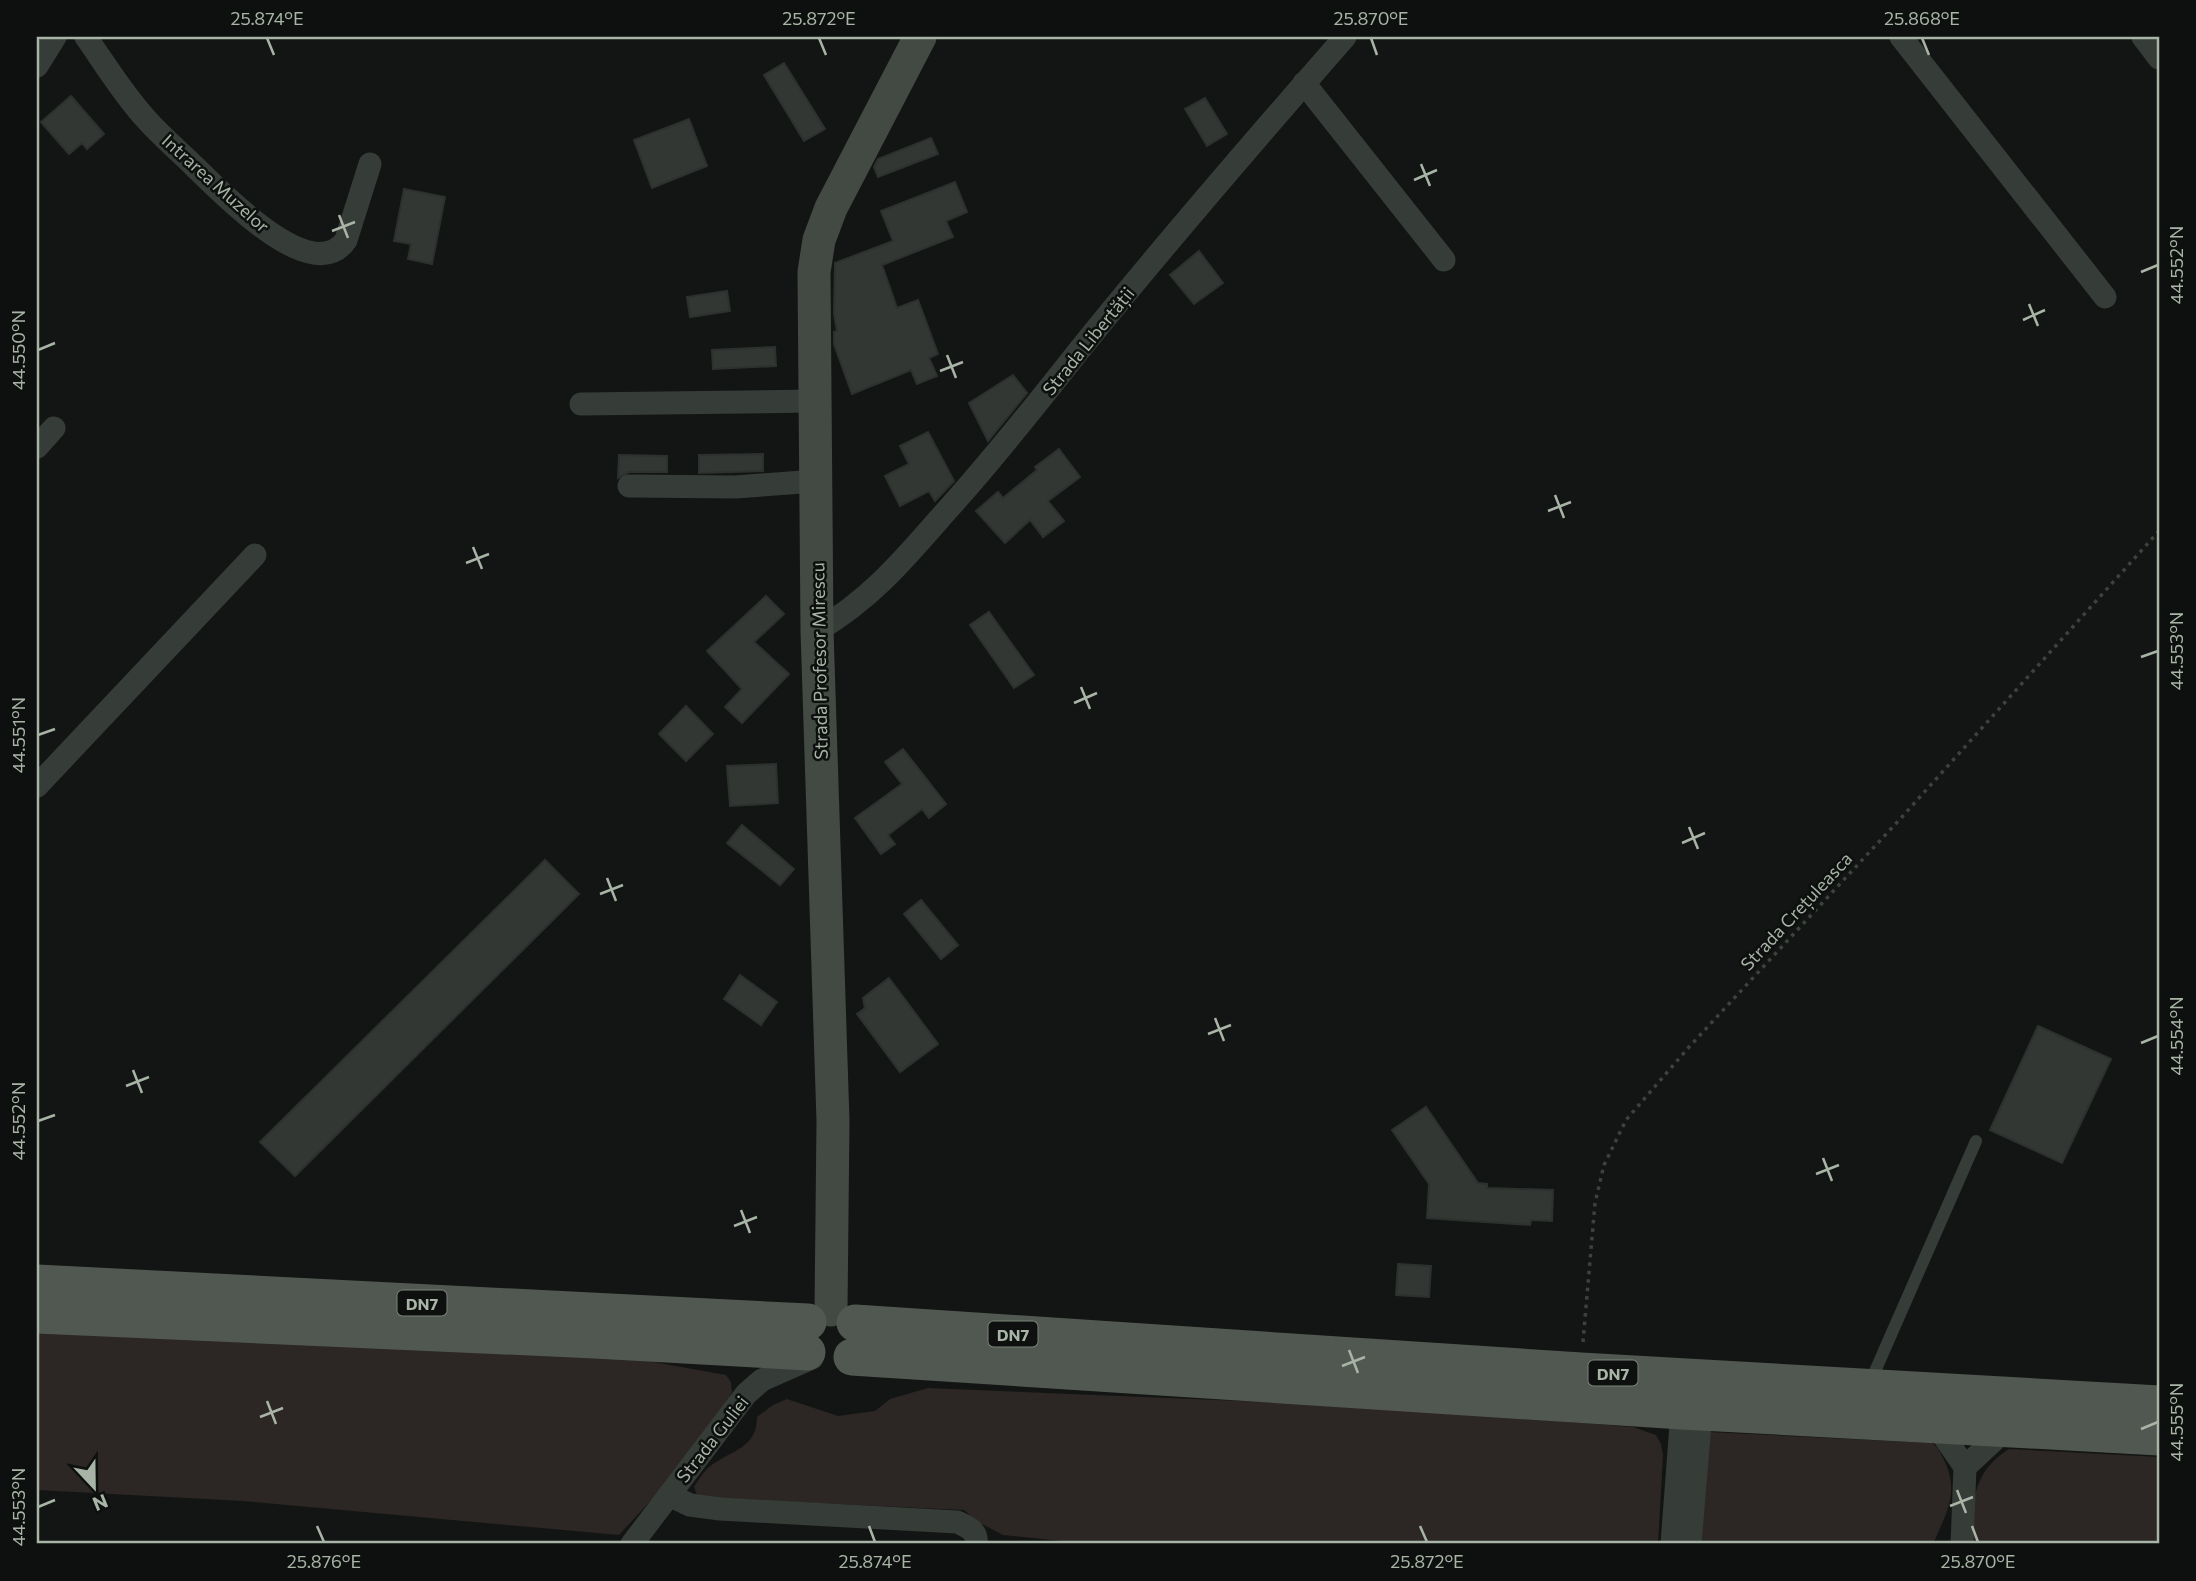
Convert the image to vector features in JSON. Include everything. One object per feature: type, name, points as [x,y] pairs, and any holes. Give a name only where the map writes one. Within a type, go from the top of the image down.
[{"type":"main road","name":"DN7","points":[[37,1283],[828,1337],[1691,1411],[2159,1437]]},
{"type":"main road","name":"DN7","points":[[37,1315],[595,1340],[828,1337],[1581,1371],[2159,1405]]},
{"type":"street","points":[[37,66],[55,37]]},
{"type":"street","name":"Intrarea Muzelor","points":[[86,37],[144,118],[253,219],[291,246],[322,254],[340,249],[346,240],[370,164]]},
{"type":"street","name":"Strada Profesor Mirescu","points":[[828,1337],[833,1121],[817,631],[814,272],[820,240],[831,208],[920,37]]},
{"type":"street","name":"Strada Libertății","points":[[817,631],[848,612],[874,590],[996,456],[1148,266],[1345,37]]},
{"type":"street","points":[[1902,37],[2105,298]]},
{"type":"street","points":[[2143,37],[2159,58]]},
{"type":"street","points":[[1304,83],[1444,260]]},
{"type":"street","points":[[581,404],[815,401]]},
{"type":"street","points":[[37,447],[54,428]]},
{"type":"street","points":[[629,486],[736,487],[816,481]]},
{"type":"street","points":[[37,786],[255,555]]},
{"type":"street","name":"Strada Guliei","points":[[632,1544],[746,1394],[762,1380],[828,1337]]},
{"type":"street","points":[[1672,1544],[1691,1411]]},
{"type":"street","points":[[1690,1544],[1691,1411]]},
{"type":"street","points":[[1936,1424],[1965,1467],[1962,1544]]},
{"type":"street","points":[[1965,1467],[2007,1429]]},
{"type":"street","points":[[669,1495],[690,1505],[720,1509],[957,1522],[971,1528],[977,1538],[976,1544]]},
{"type":"lane","points":[[1868,1387],[1976,1141]]},
{"type":"path","name":"Strada Crețuleasca","points":[[1581,1371],[1595,1203],[1604,1165],[1626,1120],[1689,1047],[1901,818],[2159,531]]},
{"type":"shaded area","points":[[37,1328],[642,1360],[726,1375],[731,1382],[732,1392],[724,1407],[663,1487],[619,1535],[243,1501],[37,1490]]},
{"type":"shaded area","points":[[928,1388],[1383,1407],[1633,1427],[1656,1435],[1661,1444],[1663,1455],[1658,1544],[1092,1544],[1003,1535],[978,1522],[964,1510],[706,1498],[697,1495],[694,1487],[704,1472],[747,1443],[756,1428],[757,1417],[773,1405],[787,1399],[838,1416],[875,1411],[890,1399]]},
{"type":"shaded area","points":[[1709,1432],[1932,1443],[1939,1450],[1951,1482],[1946,1513],[1933,1544],[1696,1544]]},
{"type":"shaded area","points":[[2009,1449],[2159,1457],[2159,1544],[1972,1544],[1972,1516],[1976,1491],[1987,1468]]},
{"type":"building","points":[[784,63],[825,129],[804,141],[764,75]]},
{"type":"building","points":[[71,96],[104,134],[87,149],[82,143],[69,154],[41,122]]},
{"type":"building","points":[[1205,98],[1227,134],[1207,146],[1185,109]]},
{"type":"building","points":[[689,119],[707,166],[652,188],[634,140]]},
{"type":"building","points":[[931,138],[938,154],[878,177],[874,167],[878,159]]},
{"type":"building","points":[[955,182],[967,212],[946,221],[953,237],[882,265],[897,308],[918,300],[938,354],[929,358],[937,376],[917,384],[911,370],[852,394],[834,344],[834,332],[837,331],[834,314],[835,263],[893,241],[881,211]]},
{"type":"building","points":[[404,189],[445,197],[432,264],[408,259],[411,244],[394,241]]},
{"type":"building","points":[[1199,251],[1223,283],[1194,304],[1170,275]]},
{"type":"building","points":[[727,291],[730,311],[690,317],[687,297]]},
{"type":"building","points":[[775,347],[776,366],[713,369],[712,350]]},
{"type":"building","points":[[1013,375],[1027,393],[988,441],[969,403]]},
{"type":"building","points":[[928,432],[954,481],[935,501],[929,491],[900,506],[885,476],[909,464],[900,446]]},
{"type":"building","points":[[1059,449],[1080,477],[1048,501],[1064,521],[1043,537],[1030,520],[1005,543],[976,511],[998,492],[1003,498],[1037,470],[1035,467]]},
{"type":"building","points":[[763,454],[763,471],[699,473],[699,455]]},
{"type":"building","points":[[619,455],[667,456],[667,472],[629,472],[618,478]]},
{"type":"building","points":[[766,596],[784,614],[754,642],[789,674],[742,723],[725,707],[742,689],[707,651]]},
{"type":"building","points":[[989,612],[1034,675],[1014,688],[970,625]]},
{"type":"building","points":[[686,706],[713,734],[686,761],[659,734]]},
{"type":"building","points":[[903,749],[946,804],[929,818],[922,809],[888,835],[895,844],[881,854],[855,818],[902,784],[885,762]]},
{"type":"building","points":[[776,764],[778,803],[730,806],[727,766]]},
{"type":"building","points":[[742,825],[794,869],[780,885],[727,843]]},
{"type":"building","points":[[545,860],[579,894],[295,1176],[260,1142]]},
{"type":"building","points":[[921,900],[958,945],[941,959],[904,914]]},
{"type":"building","points":[[740,975],[777,1002],[761,1025],[724,999]]},
{"type":"building","points":[[889,978],[938,1044],[900,1072],[857,1014],[865,1008],[863,998]]},
{"type":"building","points":[[2038,1026],[2111,1059],[2062,1163],[1990,1130]]},
{"type":"building","points":[[1426,1107],[1478,1183],[1487,1184],[1487,1188],[1553,1190],[1552,1221],[1531,1220],[1530,1225],[1427,1218],[1429,1184],[1392,1130]]},
{"type":"building","points":[[1398,1264],[1431,1266],[1429,1297],[1396,1295]]}]
